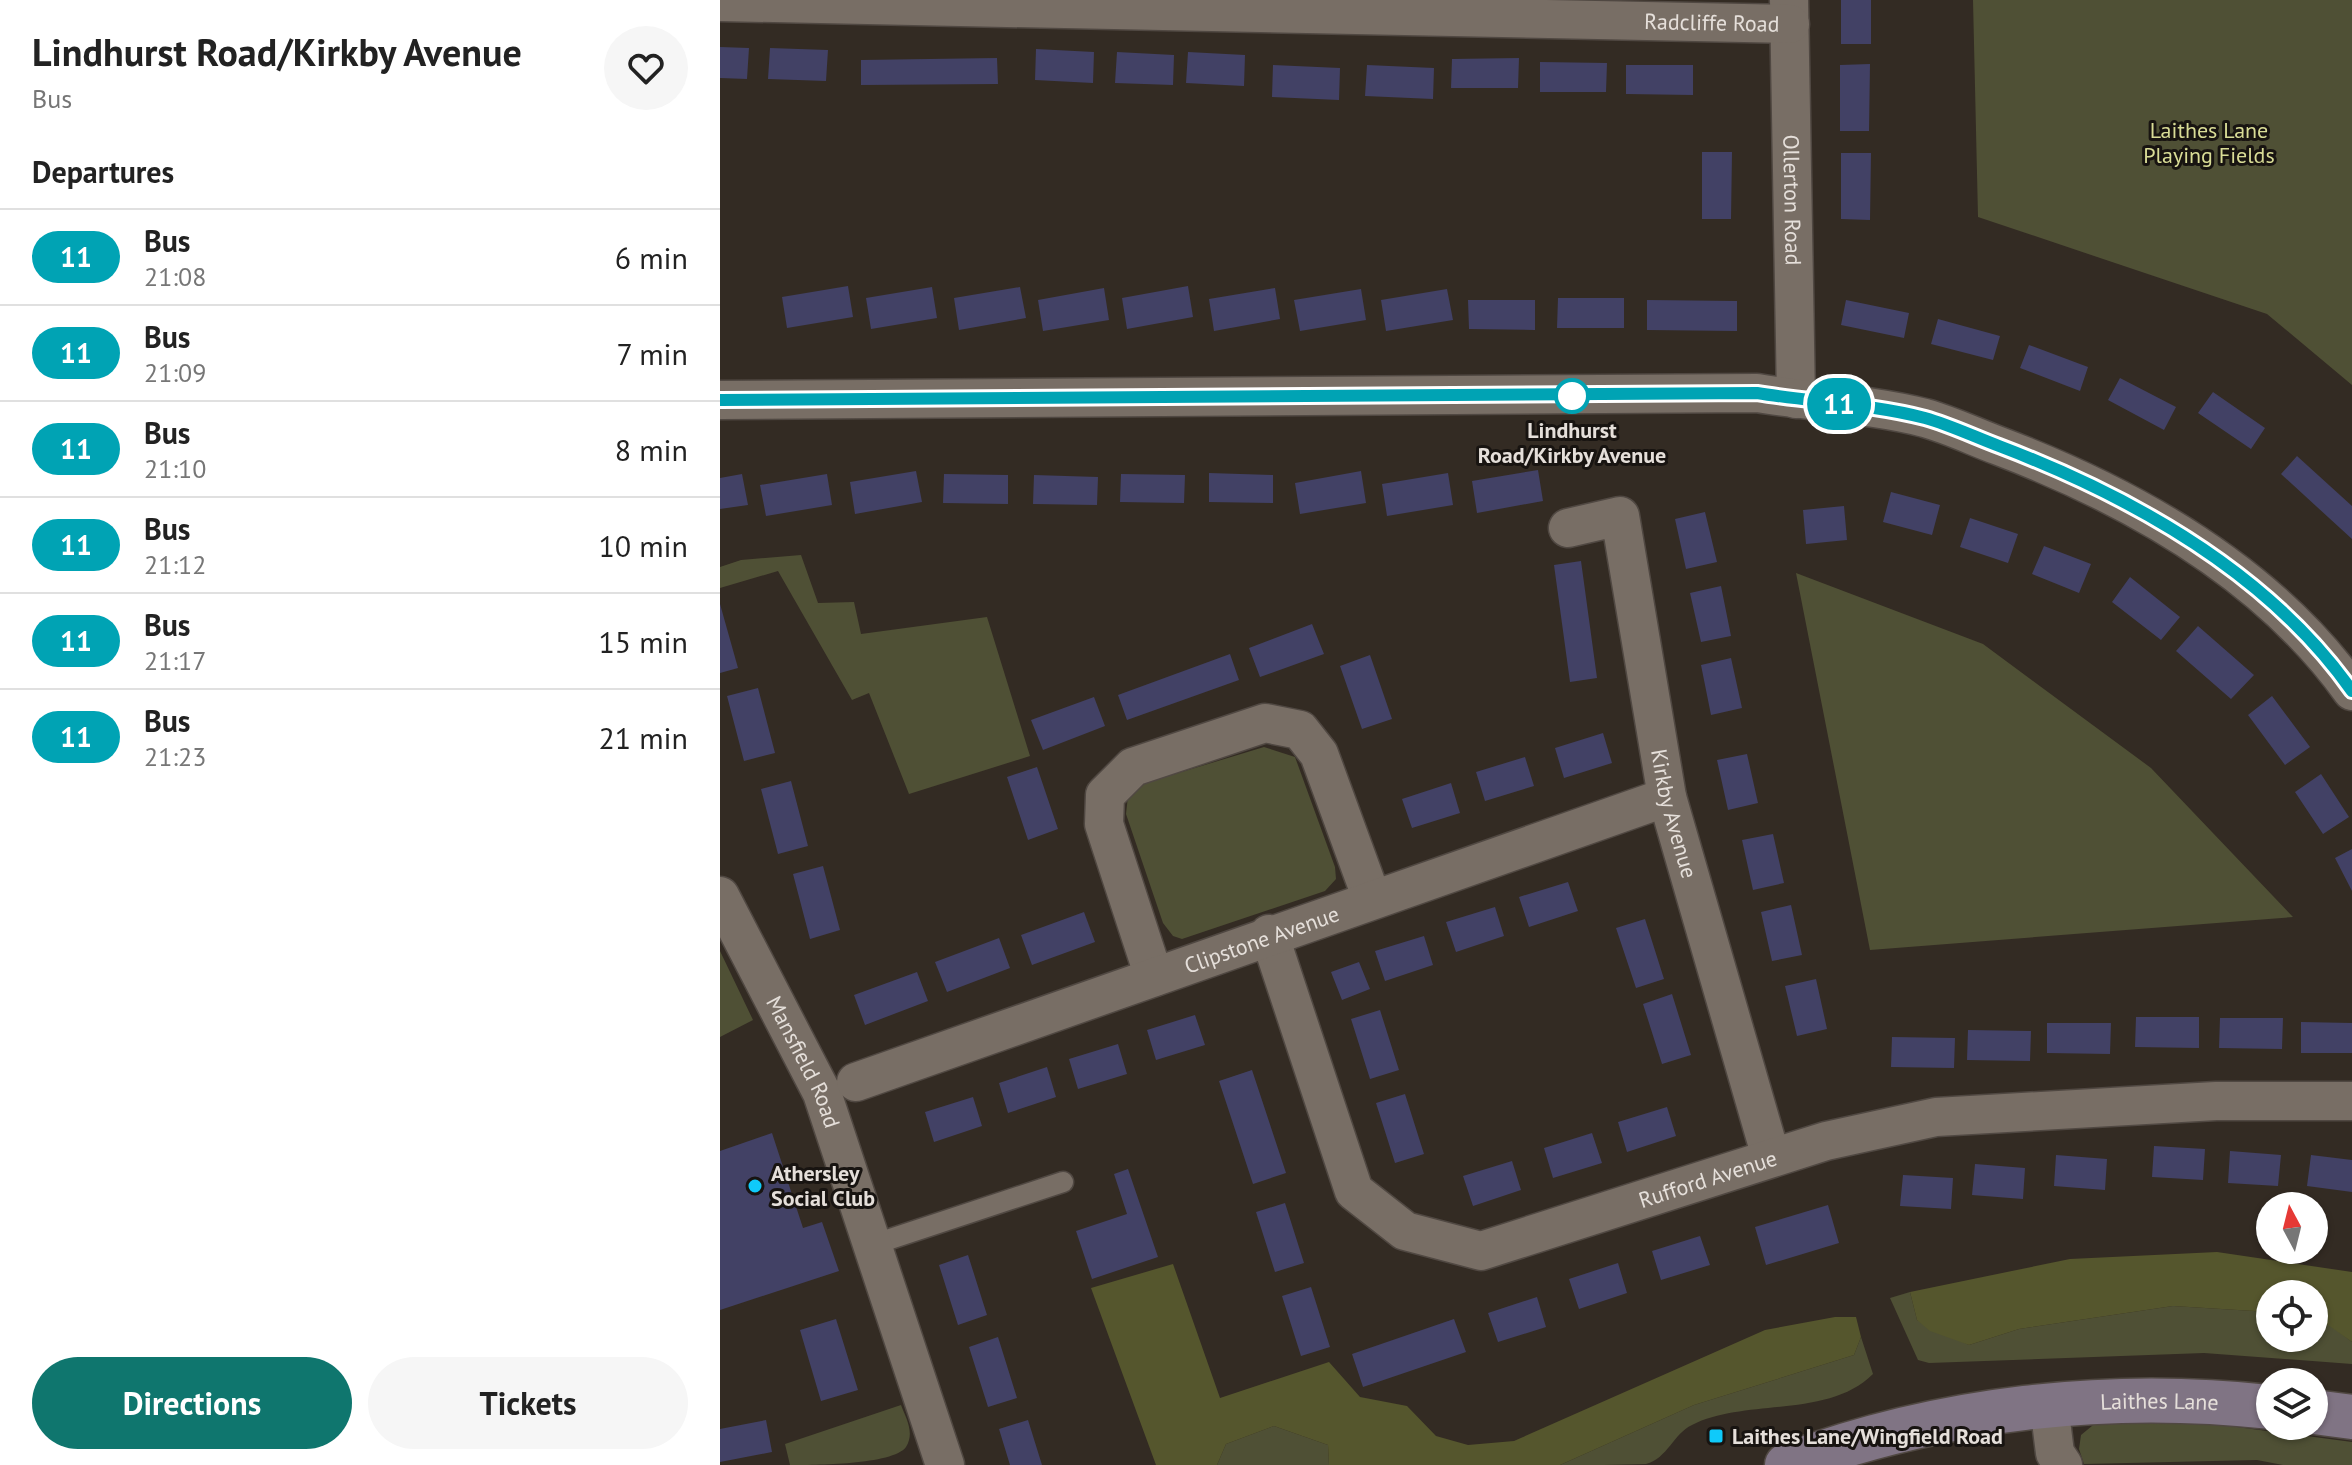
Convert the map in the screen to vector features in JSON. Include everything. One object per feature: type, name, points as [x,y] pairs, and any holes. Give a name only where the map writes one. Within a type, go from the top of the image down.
[{"type":"main road","name":"Laithes Lane","points":[[1787,1465],[1871,1437],[1963,1416],[2049,1405],[2166,1400],[2256,1406]]},
{"type":"main road","points":[[2328,1414],[2352,1417]]},
{"type":"street","name":"Radcliffe Road","points":[[720,2],[1790,12]]},
{"type":"street","name":"Ollerton Road","points":[[1790,12],[1796,399]]},
{"type":"street","points":[[720,400],[1757,393],[1925,418],[2070,473],[2195,543],[2263,594],[2324,652],[2352,691]]},
{"type":"street","name":"Kirkby Avenue","points":[[1568,528],[1620,516],[1667,797],[1771,1157]]},
{"type":"street","points":[[1154,977],[1104,824],[1105,795],[1133,767],[1265,723],[1300,730],[1319,754],[1372,899]]},
{"type":"street","name":"Clipstone Avenue","points":[[856,1082],[1269,934],[1667,797]]},
{"type":"street","name":"Mansfield Road","points":[[720,896],[822,1093],[945,1465]]},
{"type":"street","name":"Rufford Avenue","points":[[1269,934],[1354,1191],[1405,1231],[1481,1251],[1771,1157],[1826,1141],[1936,1117],[2216,1101],[2352,1101]]},
{"type":"street","points":[[2049,1405],[2055,1453],[2063,1465]]},
{"type":"lane","points":[[872,1245],[1063,1182]]},
{"type":"green space","name":"Laithes Lane Playing Fields","points":[[1973,0],[2352,0],[2352,385],[2267,314],[1978,217]]},
{"type":"green space","points":[[801,555],[818,603],[854,602],[861,634],[987,617],[1030,756],[909,794],[869,693],[852,700],[778,571],[720,588],[720,567],[741,560]]},
{"type":"green space","points":[[1796,573],[1983,644],[2151,768],[2293,917],[1870,950]]},
{"type":"green space","points":[[1264,747],[1295,757],[1335,867],[1336,879],[1325,891],[1182,939],[1173,936],[1163,923],[1126,814],[1128,796],[1142,784]]},
{"type":"green space","points":[[720,951],[753,1020],[720,1037]]},
{"type":"green space","points":[[2217,1252],[2256,1258],[2256,1264],[2298,1264],[2352,1272],[2352,1342],[2328,1325],[2328,1280],[2256,1280],[2256,1311],[2173,1306],[2019,1329],[1969,1345],[1930,1331],[1917,1320],[1910,1292],[2070,1259]]},
{"type":"green space","points":[[1173,1264],[1220,1398],[1329,1362],[1360,1397],[1407,1406],[1436,1436],[1468,1445],[1514,1441],[1765,1330],[1835,1317],[1856,1317],[1861,1337],[1854,1355],[1694,1405],[1560,1465],[1329,1465],[1328,1445],[1274,1426],[1226,1444],[1217,1465],[1156,1465],[1091,1288]]},
{"type":"green space","points":[[1910,1292],[1917,1320],[1969,1345],[2019,1329],[2173,1306],[2256,1311],[2256,1352],[2328,1352],[2328,1323],[2352,1342],[2352,1364],[2204,1353],[1929,1363],[1918,1360],[1890,1298]]},
{"type":"green space","points":[[1861,1337],[1873,1374],[1854,1388],[1833,1397],[1713,1417],[1685,1429],[1660,1457],[1646,1464],[1560,1465],[1694,1405],[1854,1355]]},
{"type":"green space","points":[[901,1405],[910,1436],[906,1447],[898,1453],[852,1463],[790,1465],[785,1444]]},
{"type":"green space","points":[[2098,1421],[2222,1425],[2256,1429],[2256,1440],[2328,1439],[2352,1442],[2352,1465],[2283,1465],[2257,1460],[2084,1464],[2079,1449],[2081,1435]]},
{"type":"green space","points":[[1274,1426],[1328,1445],[1329,1465],[1217,1465],[1226,1444]]},
{"type":"building","points":[[1841,0],[1871,0],[1871,44],[1841,44]]},
{"type":"building","points":[[720,47],[749,48],[747,79],[720,78]]},
{"type":"building","points":[[770,48],[828,50],[826,81],[768,79]]},
{"type":"building","points":[[1036,49],[1094,52],[1093,83],[1035,80]]},
{"type":"building","points":[[1117,52],[1174,55],[1173,85],[1115,83]]},
{"type":"building","points":[[1188,52],[1245,55],[1244,86],[1186,83]]},
{"type":"building","points":[[997,58],[998,84],[861,85],[861,60]]},
{"type":"building","points":[[1519,58],[1518,88],[1451,88],[1452,59]]},
{"type":"building","points":[[1540,62],[1607,63],[1606,92],[1540,92]]},
{"type":"building","points":[[1870,64],[1869,131],[1840,131],[1840,65]]},
{"type":"building","points":[[1273,65],[1340,68],[1339,100],[1272,97]]},
{"type":"building","points":[[1367,65],[1434,68],[1433,99],[1365,96]]},
{"type":"building","points":[[1626,65],[1693,65],[1693,95],[1626,94]]},
{"type":"building","points":[[1702,152],[1732,152],[1731,219],[1702,219]]},
{"type":"building","points":[[1841,153],[1871,153],[1870,220],[1841,219]]},
{"type":"building","points":[[848,286],[853,317],[787,328],[782,297]]},
{"type":"building","points":[[1188,286],[1193,317],[1127,329],[1122,298]]},
{"type":"building","points":[[932,287],[937,318],[871,329],[866,298]]},
{"type":"building","points":[[1020,287],[1026,318],[959,330],[954,298]]},
{"type":"building","points":[[1104,288],[1109,320],[1043,331],[1038,300]]},
{"type":"building","points":[[1275,288],[1280,319],[1214,331],[1209,299]]},
{"type":"building","points":[[1361,289],[1366,320],[1300,331],[1294,300]]},
{"type":"building","points":[[1447,289],[1453,320],[1386,331],[1381,300]]},
{"type":"building","points":[[1558,298],[1624,298],[1624,328],[1557,328]]},
{"type":"building","points":[[1468,300],[1535,300],[1535,330],[1469,329]]},
{"type":"building","points":[[1647,300],[1737,301],[1737,331],[1647,330]]},
{"type":"building","points":[[1846,300],[1909,313],[1904,338],[1841,325]]},
{"type":"building","points":[[1938,319],[2000,336],[1993,360],[1931,344]]},
{"type":"building","points":[[2029,345],[2088,367],[2080,391],[2020,368]]},
{"type":"building","points":[[2120,378],[2176,407],[2164,430],[2108,400]]},
{"type":"building","points":[[2213,392],[2265,428],[2251,449],[2198,413]]},
{"type":"building","points":[[2297,456],[2352,506],[2352,539],[2281,474]]},
{"type":"building","points":[[1538,470],[1543,501],[1477,513],[1472,481]]},
{"type":"building","points":[[916,471],[922,502],[855,514],[850,482]]},
{"type":"building","points":[[1361,471],[1366,503],[1300,514],[1295,483]]},
{"type":"building","points":[[1209,473],[1273,475],[1273,503],[1209,502]]},
{"type":"building","points":[[1448,473],[1453,505],[1387,516],[1382,484]]},
{"type":"building","points":[[742,474],[748,505],[720,509],[720,478]]},
{"type":"building","points":[[827,474],[832,505],[766,516],[760,485]]},
{"type":"building","points":[[944,474],[1008,475],[1008,504],[943,503]]},
{"type":"building","points":[[1121,474],[1185,475],[1184,503],[1120,502]]},
{"type":"building","points":[[1034,475],[1098,477],[1097,505],[1033,504]]},
{"type":"building","points":[[1891,492],[1940,505],[1932,535],[1883,522]]},
{"type":"building","points":[[1844,506],[1847,540],[1806,544],[1803,510]]},
{"type":"building","points":[[1705,512],[1717,562],[1686,569],[1675,519]]},
{"type":"building","points":[[1970,518],[2018,534],[2008,563],[1960,547]]},
{"type":"building","points":[[2044,546],[2091,564],[2079,593],[2032,574]]},
{"type":"building","points":[[1581,561],[1597,678],[1570,682],[1554,565]]},
{"type":"building","points":[[2130,577],[2180,617],[2161,640],[2112,602]]},
{"type":"building","points":[[1721,586],[1731,636],[1701,642],[1690,593]]},
{"type":"building","points":[[720,604],[738,668],[720,673]]},
{"type":"building","points":[[1312,624],[1324,654],[1260,677],[1249,648]]},
{"type":"building","points":[[2198,626],[2254,675],[2231,699],[2176,651]]},
{"type":"building","points":[[1230,654],[1239,680],[1127,720],[1118,695]]},
{"type":"building","points":[[1370,655],[1392,719],[1362,729],[1340,666]]},
{"type":"building","points":[[1731,658],[1742,708],[1711,715],[1701,665]]},
{"type":"building","points":[[758,688],[775,753],[744,761],[727,696]]},
{"type":"building","points":[[2272,696],[2310,747],[2285,765],[2248,715]]},
{"type":"building","points":[[1094,697],[1105,726],[1043,750],[1031,720]]},
{"type":"building","points":[[1603,733],[1612,763],[1564,778],[1555,748]]},
{"type":"building","points":[[1747,754],[1758,803],[1728,810],[1717,760]]},
{"type":"building","points":[[1525,757],[1534,786],[1485,801],[1476,772]]},
{"type":"building","points":[[1037,767],[1058,829],[1028,840],[1007,777]]},
{"type":"building","points":[[2321,774],[2349,817],[2323,834],[2295,792]]},
{"type":"building","points":[[791,781],[808,846],[778,854],[761,789]]},
{"type":"building","points":[[1451,783],[1460,813],[1412,828],[1402,799]]},
{"type":"building","points":[[1773,834],[1784,883],[1753,890],[1742,840]]},
{"type":"building","points":[[2352,849],[2352,891],[2335,858]]},
{"type":"building","points":[[823,866],[840,930],[810,939],[793,874]]},
{"type":"building","points":[[1568,882],[1578,911],[1529,927],[1519,897]]},
{"type":"building","points":[[1791,905],[1802,955],[1772,961],[1761,912]]},
{"type":"building","points":[[1495,907],[1504,936],[1456,952],[1446,922]]},
{"type":"building","points":[[1084,912],[1095,942],[1032,965],[1021,935]]},
{"type":"building","points":[[1645,919],[1664,979],[1636,988],[1616,928]]},
{"type":"building","points":[[1424,936],[1433,965],[1385,981],[1375,951]]},
{"type":"building","points":[[999,938],[1010,968],[947,992],[935,962]]},
{"type":"building","points":[[1359,962],[1370,989],[1342,1000],[1331,972]]},
{"type":"building","points":[[917,972],[928,1001],[865,1025],[854,995]]},
{"type":"building","points":[[1816,979],[1827,1029],[1797,1036],[1785,986]]},
{"type":"building","points":[[1672,994],[1691,1055],[1662,1064],[1643,1004]]},
{"type":"building","points":[[1380,1010],[1399,1070],[1370,1079],[1351,1019]]},
{"type":"building","points":[[1195,1015],[1205,1045],[1156,1060],[1147,1030]]},
{"type":"building","points":[[2136,1017],[2199,1017],[2199,1048],[2135,1047]]},
{"type":"building","points":[[2220,1018],[2283,1018],[2282,1049],[2219,1048]]},
{"type":"building","points":[[2301,1022],[2352,1023],[2352,1053],[2301,1053]]},
{"type":"building","points":[[2047,1023],[2111,1023],[2110,1054],[2047,1053]]},
{"type":"building","points":[[1968,1030],[2031,1031],[2030,1061],[1967,1060]]},
{"type":"building","points":[[1892,1037],[1955,1038],[1954,1068],[1891,1067]]},
{"type":"building","points":[[1118,1044],[1127,1074],[1078,1089],[1069,1059]]},
{"type":"building","points":[[1047,1067],[1056,1097],[1008,1113],[999,1083]]},
{"type":"building","points":[[1252,1070],[1286,1173],[1253,1184],[1219,1081]]},
{"type":"building","points":[[1405,1094],[1424,1154],[1395,1163],[1376,1103]]},
{"type":"building","points":[[973,1097],[982,1126],[934,1142],[925,1112]]},
{"type":"building","points":[[1667,1107],[1676,1136],[1627,1152],[1618,1122]]},
{"type":"building","name":"Athersley Social Club","points":[[772,1133],[803,1228],[822,1222],[839,1271],[720,1310],[720,1151]]},
{"type":"building","points":[[1592,1133],[1602,1163],[1553,1178],[1544,1148]]},
{"type":"building","points":[[2154,1146],[2205,1149],[2203,1180],[2152,1177]]},
{"type":"building","points":[[2230,1151],[2281,1155],[2278,1186],[2228,1183]]},
{"type":"building","points":[[2056,1155],[2107,1159],[2105,1190],[2054,1186]]},
{"type":"building","points":[[2311,1155],[2352,1160],[2352,1192],[2307,1186]]},
{"type":"building","points":[[1512,1161],[1521,1190],[1473,1206],[1463,1176]]},
{"type":"building","points":[[1975,1164],[2025,1168],[2023,1199],[1972,1195]]},
{"type":"building","points":[[1128,1169],[1158,1257],[1092,1279],[1076,1231],[1127,1214],[1114,1174]]},
{"type":"building","points":[[1903,1175],[1953,1178],[1951,1209],[1900,1206]]},
{"type":"building","points":[[1285,1203],[1304,1263],[1275,1272],[1256,1212]]},
{"type":"building","points":[[1828,1205],[1839,1243],[1766,1265],[1755,1227]]},
{"type":"building","points":[[1700,1236],[1710,1265],[1661,1280],[1652,1251]]},
{"type":"building","points":[[968,1255],[987,1315],[958,1325],[939,1265]]},
{"type":"building","points":[[1618,1263],[1627,1293],[1579,1309],[1569,1279]]},
{"type":"building","points":[[1311,1287],[1330,1347],[1301,1356],[1282,1296]]},
{"type":"building","points":[[1537,1297],[1546,1327],[1498,1342],[1488,1313]]},
{"type":"building","points":[[836,1319],[858,1390],[821,1401],[800,1330]]},
{"type":"building","points":[[1454,1319],[1466,1352],[1363,1387],[1352,1354]]},
{"type":"building","points":[[998,1337],[1017,1398],[988,1407],[969,1347]]},
{"type":"building","points":[[766,1420],[772,1452],[720,1462],[720,1429]]},
{"type":"building","points":[[1028,1420],[1042,1465],[1010,1465],[999,1429]]},
{"type":"bus line","name":"11","points":[[720,400],[1757,393],[1925,418],[2070,473],[2195,543],[2263,594],[2324,652],[2352,691]]},
{"type":"place","name":"Lindhurst Road/Kirkby Avenue","points":[[1572,396]]},
{"type":"place","name":"Athersley Social Club","points":[[755,1186]]},
{"type":"place","name":"Laithes Lane/Wingfield Road","points":[[1716,1436]]}]
